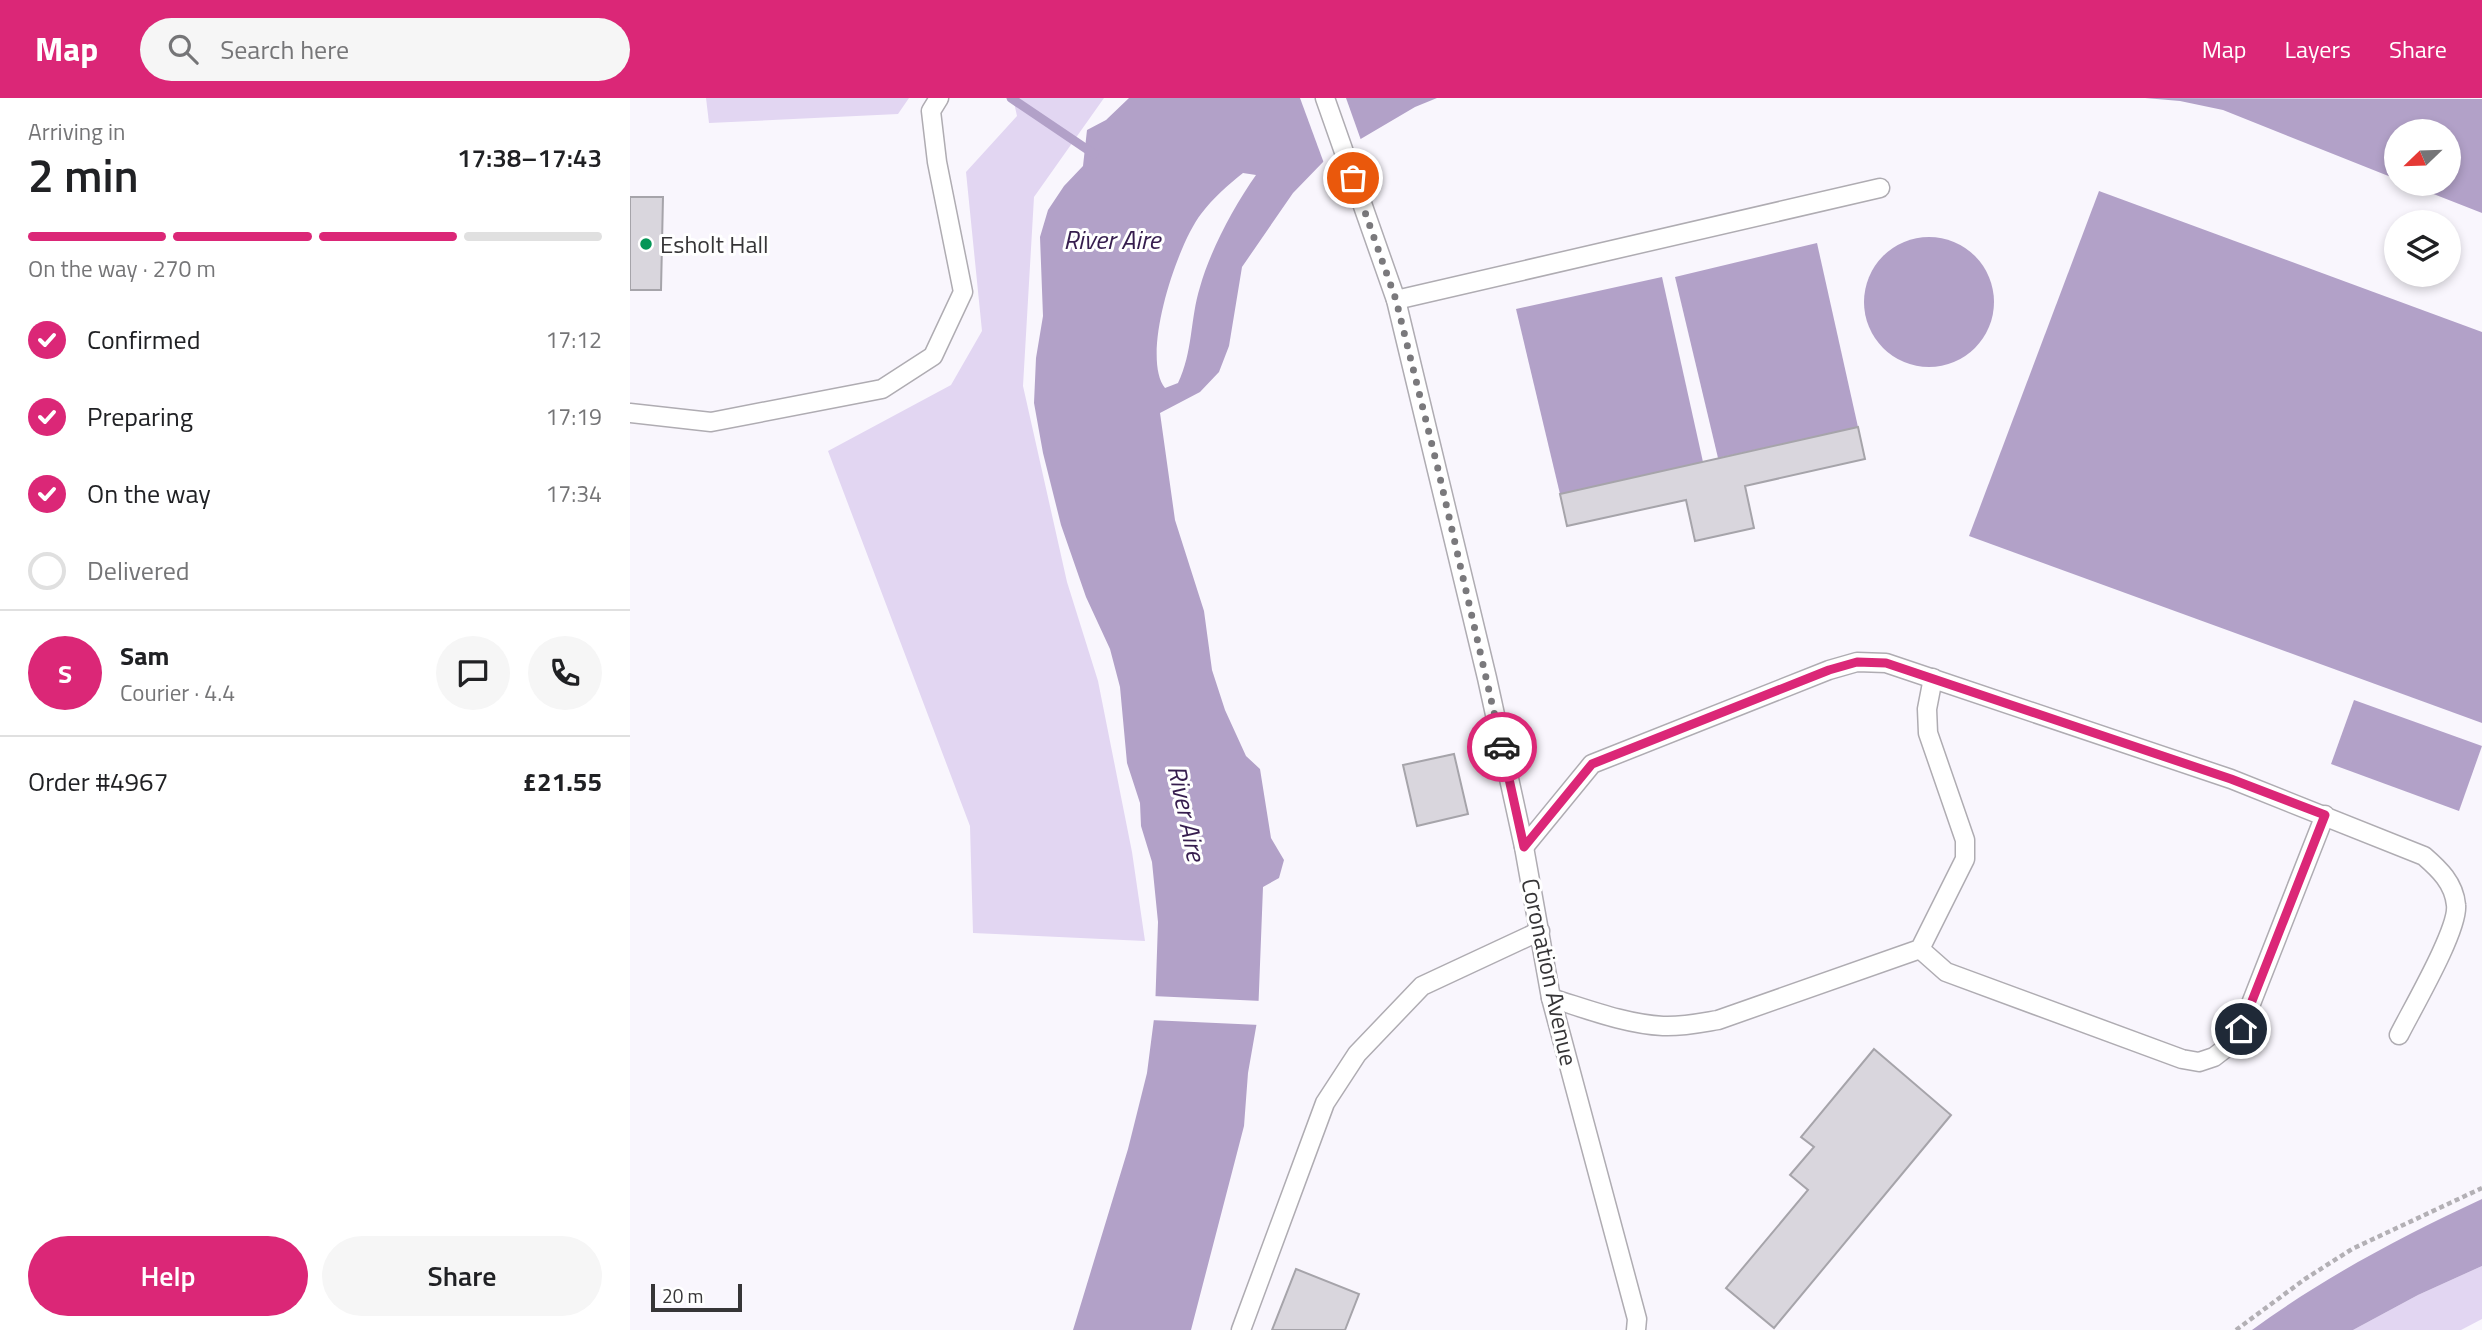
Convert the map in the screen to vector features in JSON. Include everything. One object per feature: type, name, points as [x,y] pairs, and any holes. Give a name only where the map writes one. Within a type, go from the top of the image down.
[{"type":"lane","points":[[630,413],[711,422],[882,389],[933,356],[963,292],[934,136],[931,111],[939,98]]},
{"type":"lane","name":"Coronation Avenue","points":[[1325,98],[1396,300],[1441,482],[1524,847],[1551,998],[1636,1324]]},
{"type":"lane","points":[[1396,300],[1880,188]]},
{"type":"lane","points":[[1524,847],[1592,764],[1857,662],[1886,663],[2231,779],[2424,856],[2440,870],[2452,887],[2457,907],[2445,947],[2399,1035]]},
{"type":"lane","points":[[1551,998],[1619,1018],[1663,1026],[1696,1023],[1718,1020],[1920,949],[1965,859],[1965,840],[1928,733],[1927,709],[1933,678]]},
{"type":"lane","points":[[1920,949],[1946,972],[2144,1046],[2199,1062],[2214,1057],[2241,1029],[2325,815]]},
{"type":"lane","points":[[1241,1330],[1325,1103],[1357,1054],[1422,986],[1540,931]]},
{"type":"path","points":[[2236,1330],[2305,1279],[2352,1250],[2482,1188]]},
{"type":"shaded area","points":[[706,98],[909,98],[898,114],[709,123]]},
{"type":"shaded area","points":[[1013,98],[1104,98],[1034,197],[1023,386],[1067,582],[1098,681],[1132,852],[1145,941],[973,933],[970,826],[828,451],[951,385],[982,331],[966,172],[1017,116]]},
{"type":"shaded area","points":[[2482,1266],[2482,1319],[2461,1330],[2353,1330],[2418,1295]]},
{"type":"water","name":"River Aire","points":[[1129,98],[1437,98],[1415,107],[1325,160],[1293,193],[1242,267],[1229,346],[1219,372],[1200,392],[1160,413],[1175,520],[1204,611],[1212,670],[1225,710],[1246,756],[1260,769],[1271,838],[1284,860],[1279,878],[1263,887],[1258,1016],[1248,1073],[1244,1126],[1191,1330],[1073,1330],[1128,1149],[1147,1073],[1155,1011],[1158,922],[1152,862],[1141,826],[1140,803],[1127,763],[1120,687],[1110,649],[1086,597],[1061,525],[1034,403],[1036,358],[1043,316],[1040,237],[1048,210],[1064,186],[1083,166],[1087,130],[1106,120]],"holes":[[[1243,173],[1256,175],[1224,229],[1204,273],[1186,359],[1178,383],[1165,388],[1158,373],[1159,327],[1172,274],[1182,250],[1201,214],[1216,197]]]},
{"type":"water","points":[[2145,98],[2482,99],[2482,213],[2439,196],[2461,196],[2461,119],[2384,119],[2384,174],[2223,110],[2180,101]]},
{"type":"water","points":[[2099,191],[2482,332],[2482,723],[1969,536]]},
{"type":"water","points":[[1929,237],[1954,242],[1975,256],[1989,277],[1994,302],[1989,327],[1975,348],[1954,362],[1929,367],[1904,362],[1883,348],[1869,327],[1864,302],[1869,277],[1883,256],[1904,242]]},
{"type":"water","points":[[1817,243],[1858,427],[1718,458],[1675,277]]},
{"type":"water","points":[[1662,277],[1703,462],[1560,494],[1516,309]]},
{"type":"water","points":[[2354,700],[2482,746],[2459,811],[2331,764]]},
{"type":"water","points":[[2482,1199],[2482,1266],[2418,1295],[2353,1330],[2252,1330],[2364,1259]]},
{"type":"pier","points":[[1300,98],[1346,98],[1362,143],[1325,166]]},
{"type":"pier","points":[[1152,996],[1262,1001],[1260,1025],[1150,1020]]},
{"type":"building","name":"Esholt Hall","points":[[630,197],[663,197],[661,290],[630,290]]},
{"type":"building","points":[[1858,427],[1865,459],[1745,486],[1754,528],[1695,541],[1686,500],[1567,526],[1560,494]]},
{"type":"building","points":[[1454,754],[1468,814],[1417,826],[1403,765]]},
{"type":"building","points":[[1874,1049],[1951,1115],[1774,1328],[1726,1288],[1808,1190],[1790,1175],[1814,1147],[1801,1137]]},
{"type":"building","points":[[1296,1269],[1359,1294],[1345,1330],[1272,1330]]},
{"type":"waterway","points":[[1011,98],[1094,154]]},
{"type":"way so far","points":[[1353,178],[1396,300],[1502,747]]},
{"type":"place","name":"Esholt Hall","points":[[646,244]]},
{"type":"route","points":[[1502,747],[1524,847],[1592,764],[1829,670],[1857,662],[1886,663],[2231,779],[2325,815],[2241,1029]]}]
